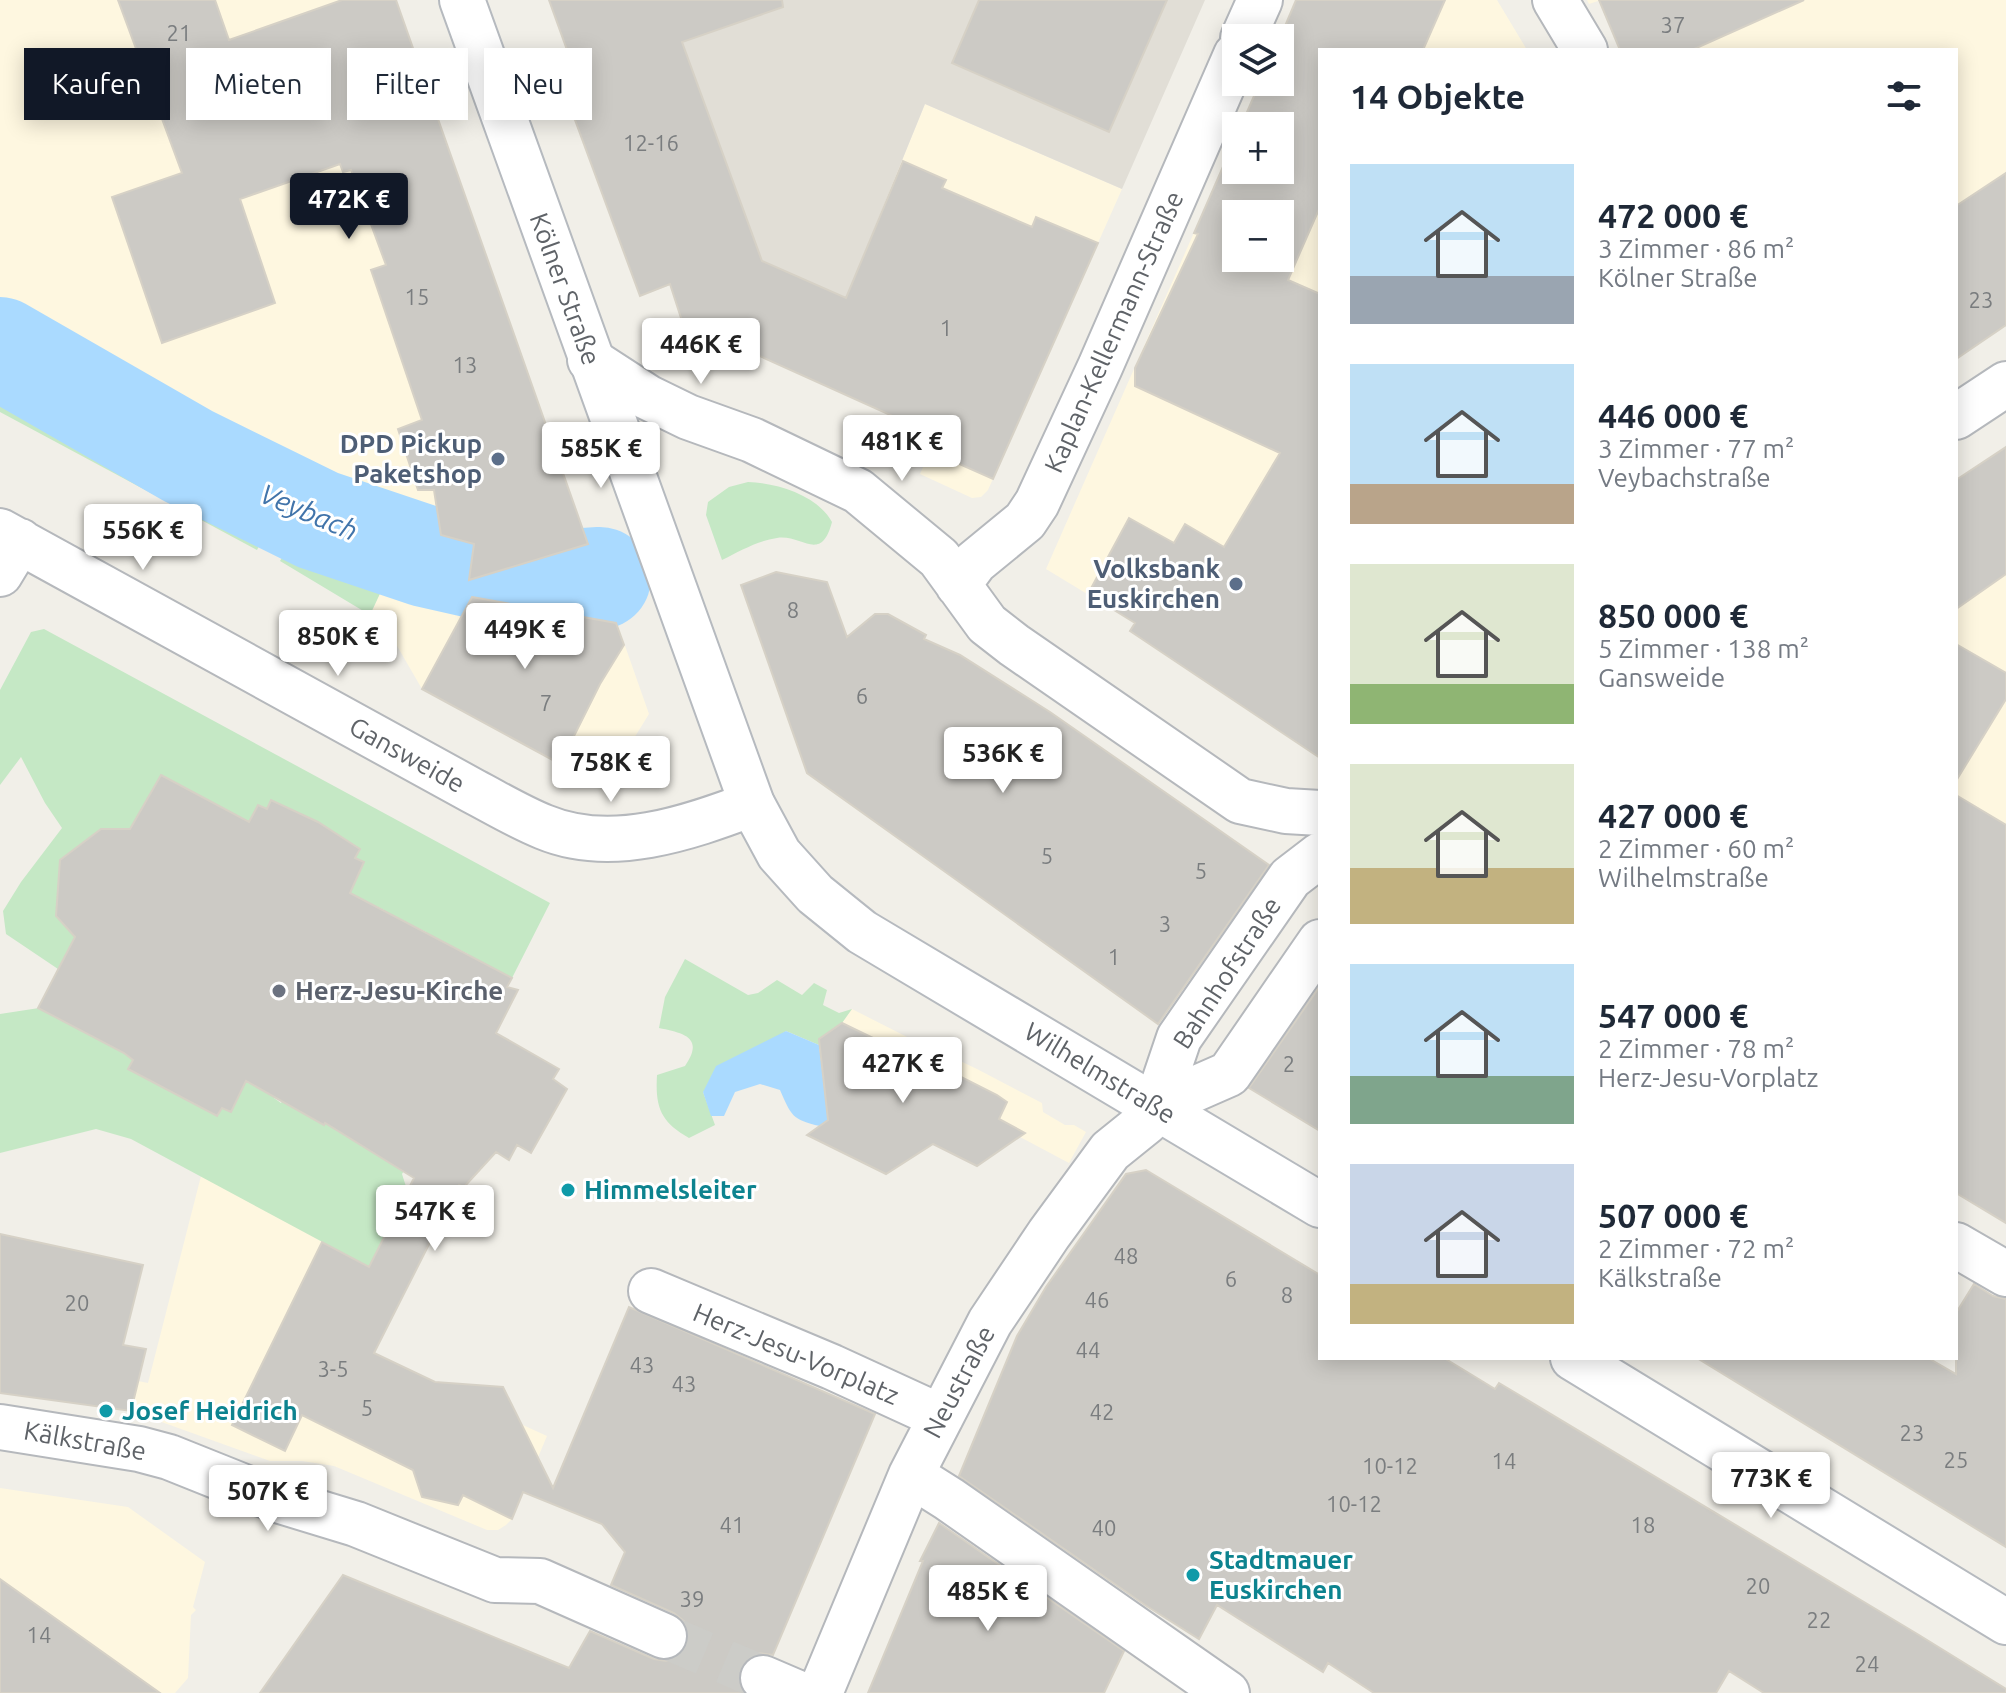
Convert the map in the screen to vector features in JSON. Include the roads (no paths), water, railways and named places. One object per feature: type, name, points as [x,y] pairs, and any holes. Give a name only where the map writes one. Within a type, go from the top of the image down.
[{"type":"street","name":"Kölner Straße","points":[[462,0],[752,804]]},
{"type":"street","points":[[1249,24],[1260,0]]},
{"type":"street","points":[[1555,0],[1584,48]]},
{"type":"street","name":"Kaplan-Kellermann-Straße","points":[[958,585],[975,562],[1025,521],[1037,503],[1222,87]]},
{"type":"street","points":[[590,360],[647,397],[688,417],[752,440],[858,491],[939,558],[987,624],[1240,801],[1286,811],[1318,813]]},
{"type":"street","points":[[1958,416],[2006,384]]},
{"type":"street","name":"Gansweide","points":[[7,549],[275,683],[545,827],[573,836],[600,839],[632,837],[697,824],[752,804]]},
{"type":"street","name":"Wilhelmstraße","points":[[752,804],[779,854],[815,894],[862,932],[1318,1204]]},
{"type":"street","name":"Bahnhofstraße","points":[[1156,1106],[1179,1038],[1290,878],[1318,857]]},
{"type":"street","name":"Bahnhofstraße","points":[[1156,1106],[1229,1074],[1318,945]]},
{"type":"street","name":"Neustraße","points":[[820,1693],[911,1475],[990,1322],[1110,1151],[1146,1122],[1156,1106]]},
{"type":"street","points":[[1958,1246],[2006,1274]]},
{"type":"street","name":"Herz-Jesu-Vorplatz","points":[[651,1291],[832,1367],[941,1417]]},
{"type":"street","points":[[1576,1360],[2006,1622]]},
{"type":"street","name":"Kälkstraße","points":[[0,1427],[139,1449],[169,1457],[274,1499],[356,1524],[495,1580],[540,1581],[664,1636]]},
{"type":"street","points":[[911,1475],[962,1507],[1227,1693]]},
{"type":"water","points":[[786,1031],[819,1045],[828,1120],[820,1126],[798,1119],[790,1111],[780,1090],[760,1084],[735,1092],[724,1116],[711,1116],[703,1092],[716,1066]]},
{"type":"waterway","name":"Veybach","points":[[0,348],[188,456],[318,520],[425,556],[540,582],[600,578]]},
{"type":"tunnel","points":[[664,1636],[763,1678]]},
{"type":"place","name":"DPD Pickup Paketshop","points":[[498,459]]},
{"type":"place","name":"Volksbank Euskirchen","points":[[1236,584]]},
{"type":"place","name":"Herz-Jesu-Kirche","points":[[279,991]]},
{"type":"place","name":"Himmelsleiter","points":[[568,1190]]},
{"type":"place","name":"Josef Heidrich","points":[[106,1411]]},
{"type":"place","name":"Stadtmauer Euskirchen","points":[[1193,1575]]}]
